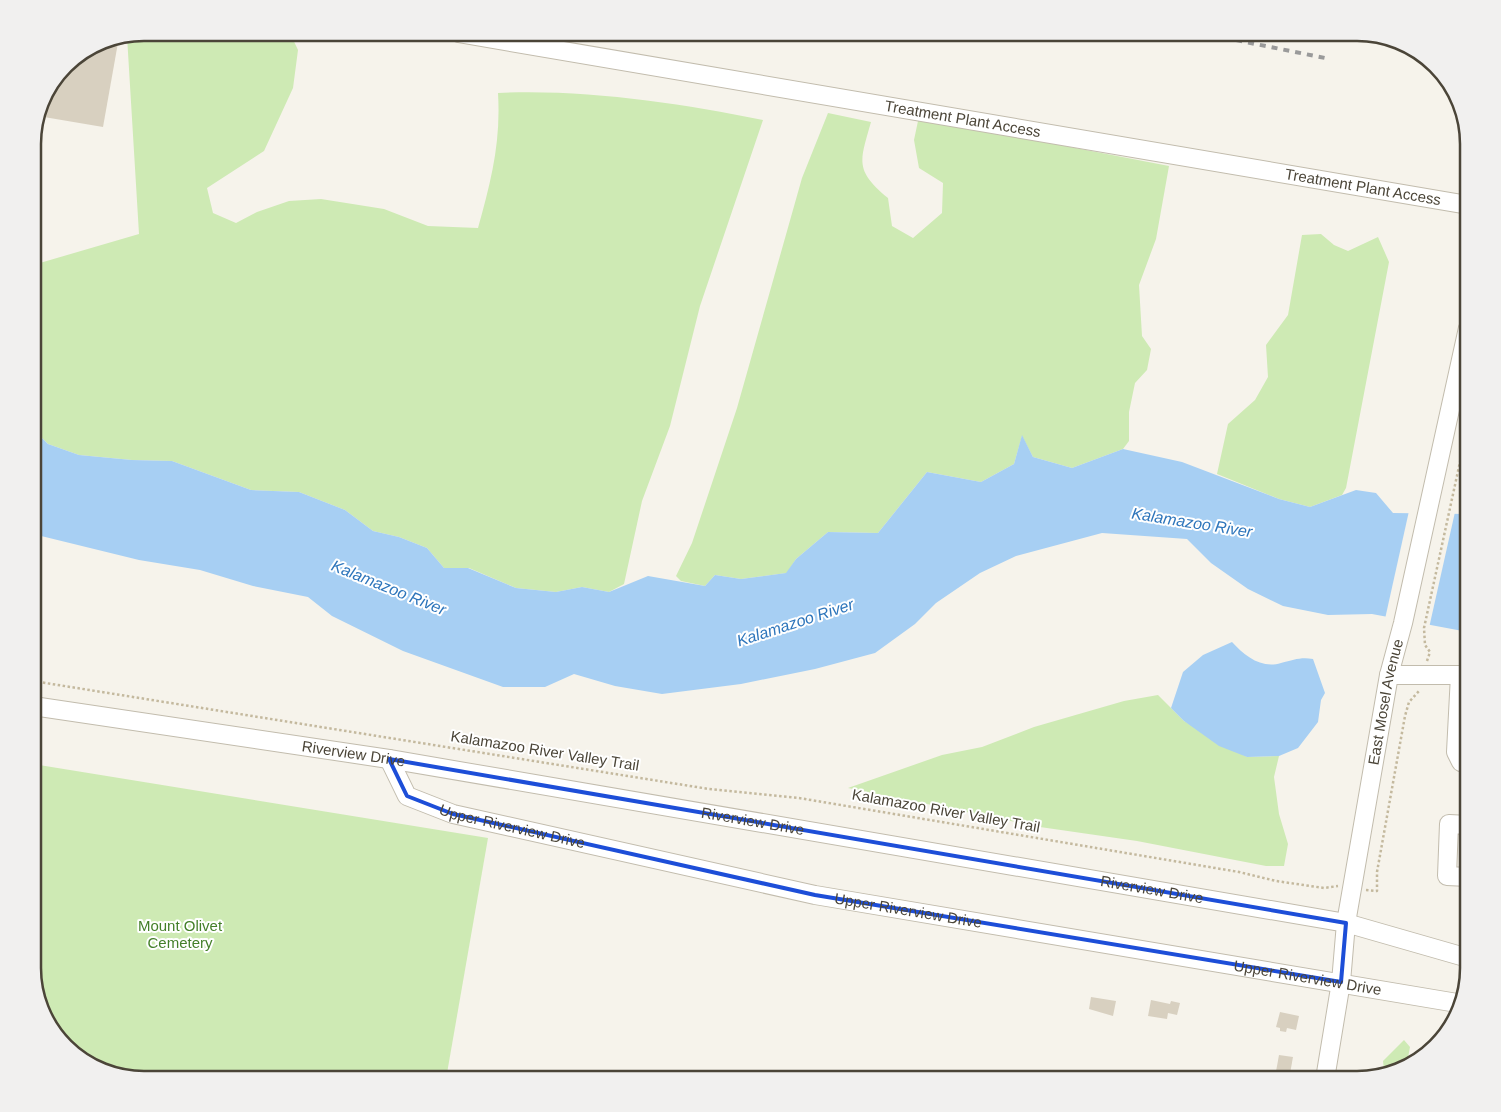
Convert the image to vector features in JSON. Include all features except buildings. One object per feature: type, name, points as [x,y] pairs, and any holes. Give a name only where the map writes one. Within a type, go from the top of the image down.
[{"type":"street","name":"Treatment Plant Access","points":[[511,41],[1460,204]]},
{"type":"street","name":"East Mosel Avenue","points":[[1326,1071],[1341,982],[1346,923],[1389,675],[1403,623],[1460,363]]},
{"type":"street","points":[[1389,675],[1460,675]]},
{"type":"street","name":"Riverview Drive","points":[[41,707],[389,759],[1346,923],[1460,956]]},
{"type":"street","points":[[1460,714],[1456,752],[1460,760]]},
{"type":"street","name":"Upper Riverview Drive","points":[[389,759],[407,796],[462,816],[815,895],[1453,1002]]},
{"type":"street","points":[[1460,825],[1449,824],[1447,876],[1460,877]]},
{"type":"path","name":"Kalamazoo River Valley Trail","points":[[41,682],[700,787],[836,804],[1324,888],[1336,885],[1377,891],[1378,872],[1405,716],[1409,702],[1418,692],[1430,652],[1425,646],[1424,628],[1460,463]]},
{"type":"highlighted area","points":[[389,759],[1346,923],[1341,982],[815,895],[453,814],[407,796]]},
{"type":"green space","points":[[294,41],[298,50],[293,88],[264,151],[207,188],[213,213],[236,223],[257,212],[289,201],[321,199],[384,209],[428,226],[478,228],[494,162],[498,129],[498,93],[531,92],[598,95],[698,108],[763,120],[700,306],[670,426],[642,501],[624,584],[609,592],[582,587],[556,592],[516,588],[469,568],[444,568],[427,548],[399,537],[373,531],[345,510],[299,492],[251,490],[172,461],[132,460],[79,455],[48,444],[41,437],[41,263],[139,234],[127,43],[131,42]]},
{"type":"green space","points":[[828,113],[871,122],[864,146],[863,164],[865,172],[869,180],[888,198],[892,226],[913,238],[942,213],[943,183],[919,168],[914,140],[918,121],[987,131],[1169,166],[1156,239],[1139,285],[1142,336],[1151,349],[1147,370],[1135,383],[1129,412],[1129,441],[1123,449],[1072,468],[1033,457],[1022,436],[1014,464],[981,482],[927,472],[878,533],[828,532],[796,559],[787,573],[741,579],[715,575],[705,586],[681,581],[676,576],[692,543],[737,408],[802,178]]},
{"type":"green space","points":[[1321,234],[1334,245],[1348,251],[1378,237],[1389,262],[1346,488],[1342,495],[1310,507],[1279,499],[1217,474],[1228,424],[1255,400],[1268,377],[1266,345],[1288,315],[1302,235]]},
{"type":"green space","points":[[1158,695],[1184,721],[1247,757],[1279,756],[1274,777],[1279,814],[1288,844],[1284,866],[1266,866],[1137,841],[1040,827],[848,788],[942,755],[982,747],[1034,727],[1124,701]]},
{"type":"green space","name":"Mount Olivet Cemetery","points":[[41,765],[488,838],[447,1071],[144,1071],[124,1069],[93,1057],[71,1041],[49,1007],[41,975]]},
{"type":"green space","points":[[1404,1040],[1410,1047],[1408,1056],[1402,1060],[1384,1067],[1383,1061]]},
{"type":"water","name":"Kalamazoo River","points":[[1022,435],[1033,457],[1072,468],[1123,449],[1182,462],[1279,499],[1310,507],[1356,490],[1376,493],[1393,513],[1460,514],[1460,630],[1372,614],[1328,615],[1283,606],[1248,589],[1211,563],[1187,539],[1102,533],[1016,556],[980,573],[936,603],[915,624],[875,653],[815,669],[741,684],[662,694],[615,686],[574,674],[545,687],[503,687],[403,651],[332,616],[308,597],[253,586],[200,570],[139,560],[41,536],[41,437],[48,444],[79,455],[132,460],[172,461],[251,490],[299,492],[345,510],[373,531],[399,537],[427,548],[444,568],[468,568],[516,588],[556,592],[582,587],[609,592],[648,576],[705,586],[715,575],[741,579],[786,573],[796,559],[828,532],[878,533],[927,472],[981,482],[1014,464]]},
{"type":"water","points":[[1232,642],[1242,652],[1260,663],[1274,664],[1308,658],[1313,659],[1325,693],[1321,700],[1318,722],[1298,748],[1279,756],[1247,757],[1219,746],[1184,721],[1171,708],[1183,672],[1203,655]]},
{"type":"pier","points":[[1409,511],[1455,512],[1429,628],[1385,619]]},
{"type":"railway","points":[[1241,41],[1330,59]]}]
